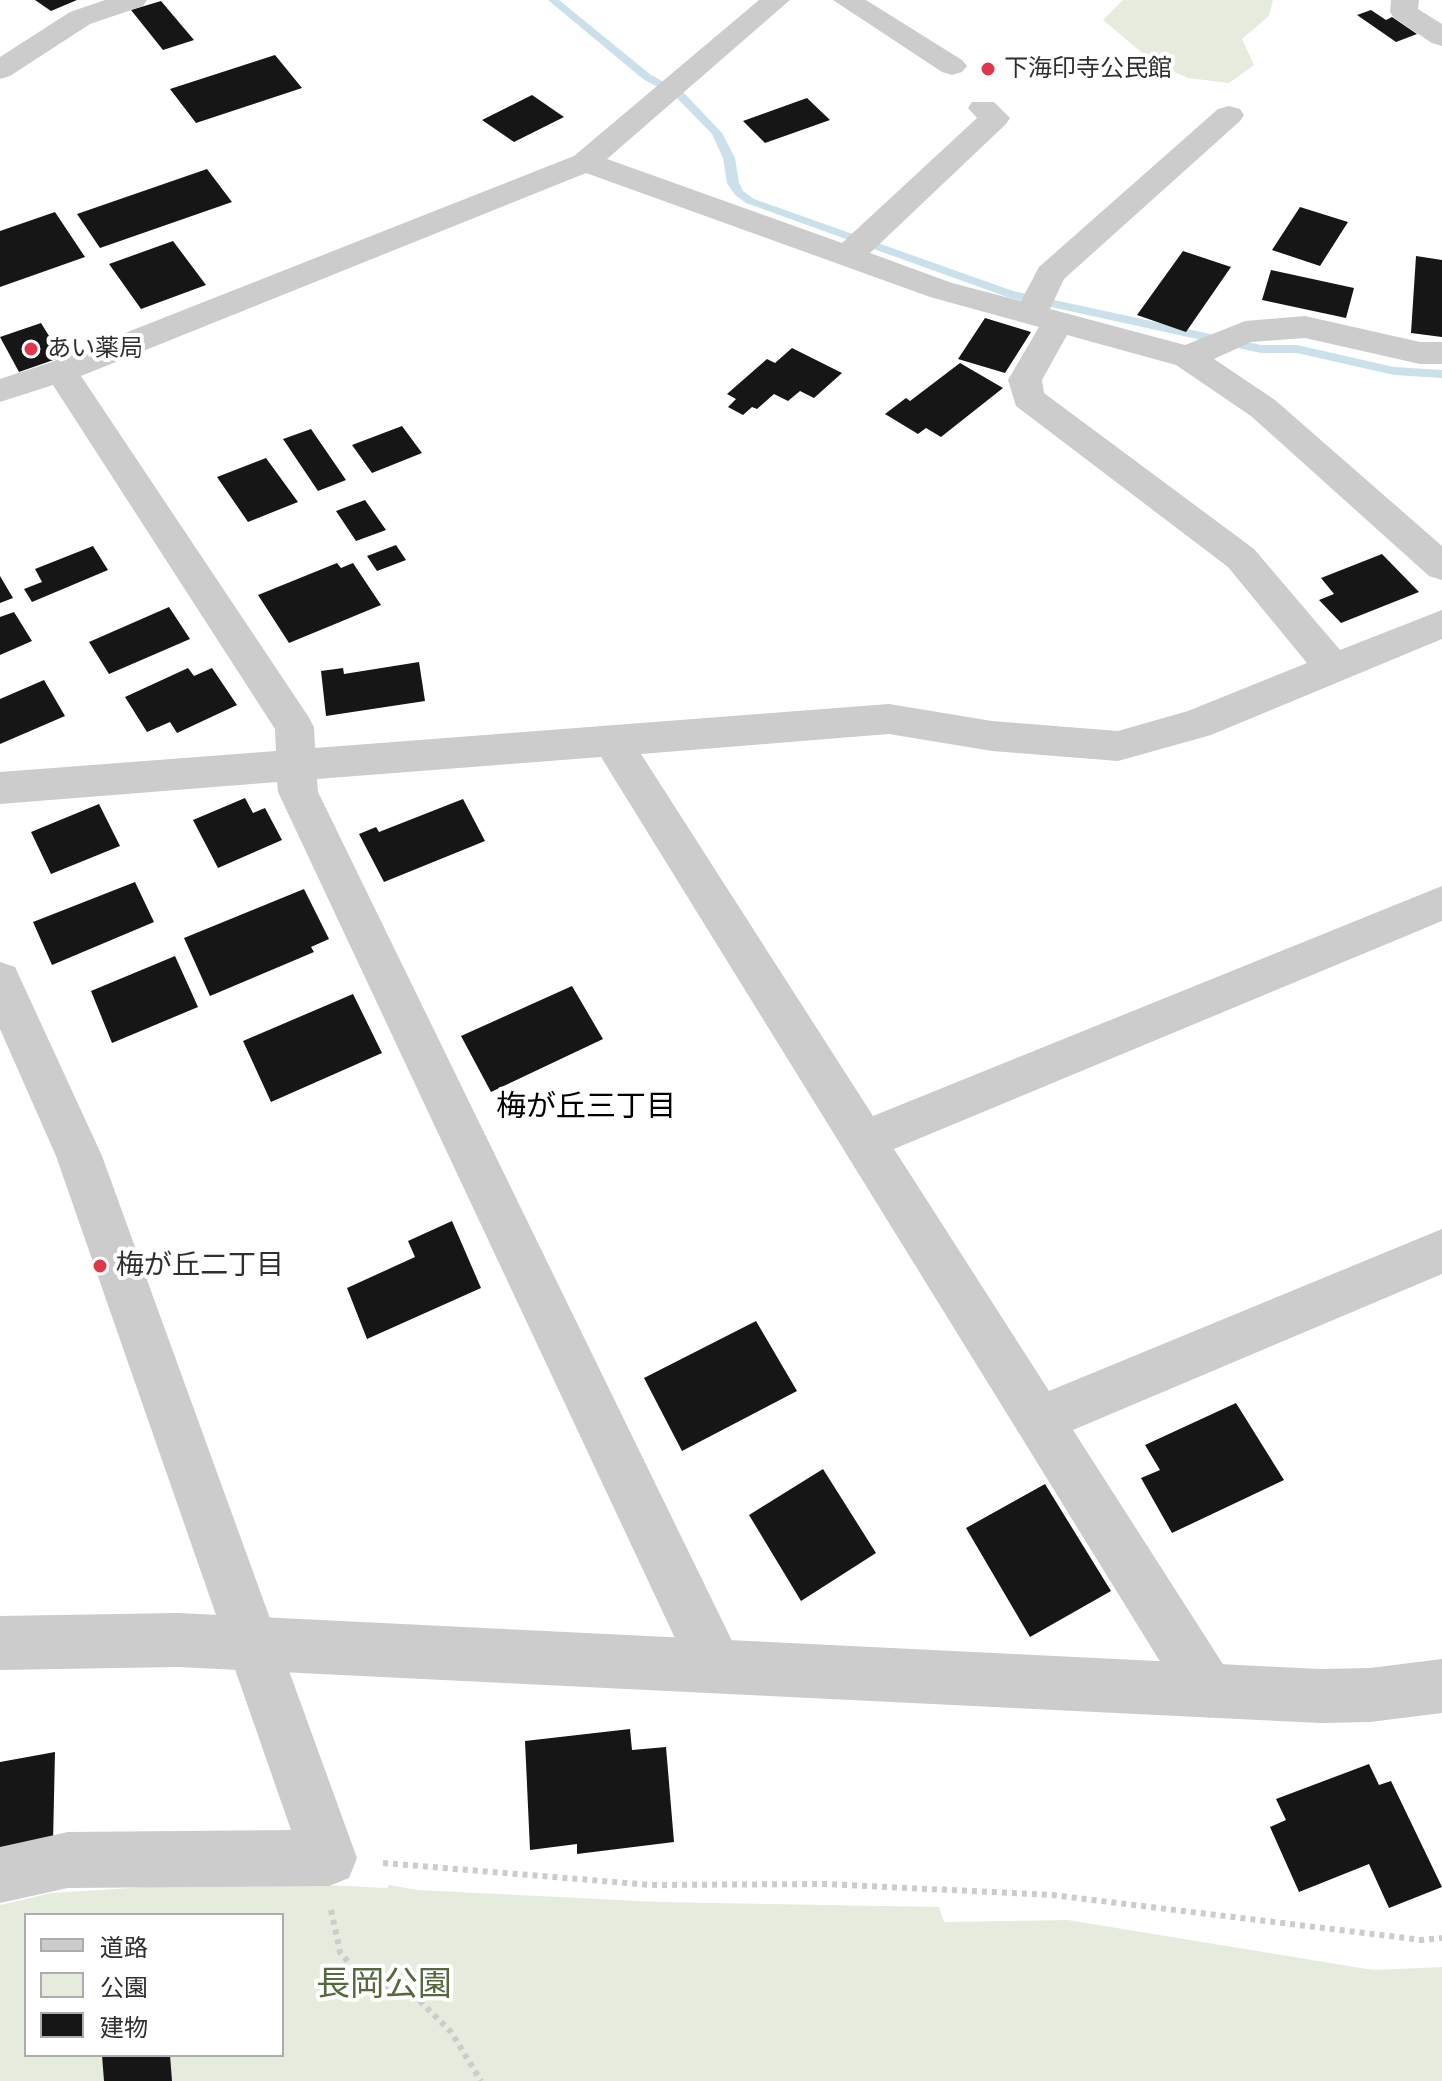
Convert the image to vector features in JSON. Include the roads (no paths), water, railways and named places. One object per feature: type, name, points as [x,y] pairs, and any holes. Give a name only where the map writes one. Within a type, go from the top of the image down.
[{"type":"street","points":[[0,70],[80,18],[133,0]]},
{"type":"street","points":[[0,391],[61,371],[585,162],[776,0]]},
{"type":"street","points":[[847,0],[952,66]]},
{"type":"street","points":[[1405,0],[1404,12],[1442,37]]},
{"type":"street","points":[[849,255],[995,118],[983,108]]},
{"type":"street","points":[[1229,115],[1050,274],[1046,317],[1025,380],[1028,398],[1241,558],[1334,669]]},
{"type":"street","points":[[585,162],[941,290],[1188,357],[1263,408],[1373,502],[1442,567]]},
{"type":"street","points":[[1188,357],[1245,332],[1305,327],[1420,353],[1442,353]]},
{"type":"street","points":[[61,371],[294,727],[298,792],[716,1666]]},
{"type":"street","points":[[0,788],[889,719],[992,736],[1118,746],[1197,724],[1442,624]]},
{"type":"street","points":[[612,741],[1209,1691]]},
{"type":"street","points":[[863,1141],[1442,903]]},
{"type":"street","points":[[0,980],[79,1156],[329,1858],[68,1860],[0,1875]]},
{"type":"street","points":[[1039,1420],[1442,1251]]},
{"type":"street","points":[[0,1643],[104,1639],[252,1644],[1209,1691],[1370,1695],[1442,1686]]},
{"type":"waterway","points":[[553,0],[647,77],[680,95],[717,133],[729,158],[733,183],[739,193],[750,201],[1010,294],[1261,349],[1297,349],[1394,371],[1442,374]]},
{"type":"place","name":"下海印寺公民館","points":[[988,69]]},
{"type":"place","name":"あい薬局","points":[[31,349]]},
{"type":"place","name":"梅が丘二丁目","points":[[100,1266]]},
{"type":"district","name":"梅が丘三丁目","points":[[586,1107]]},
{"type":"park label","name":"長岡公園","points":[[384,1985]]}]
